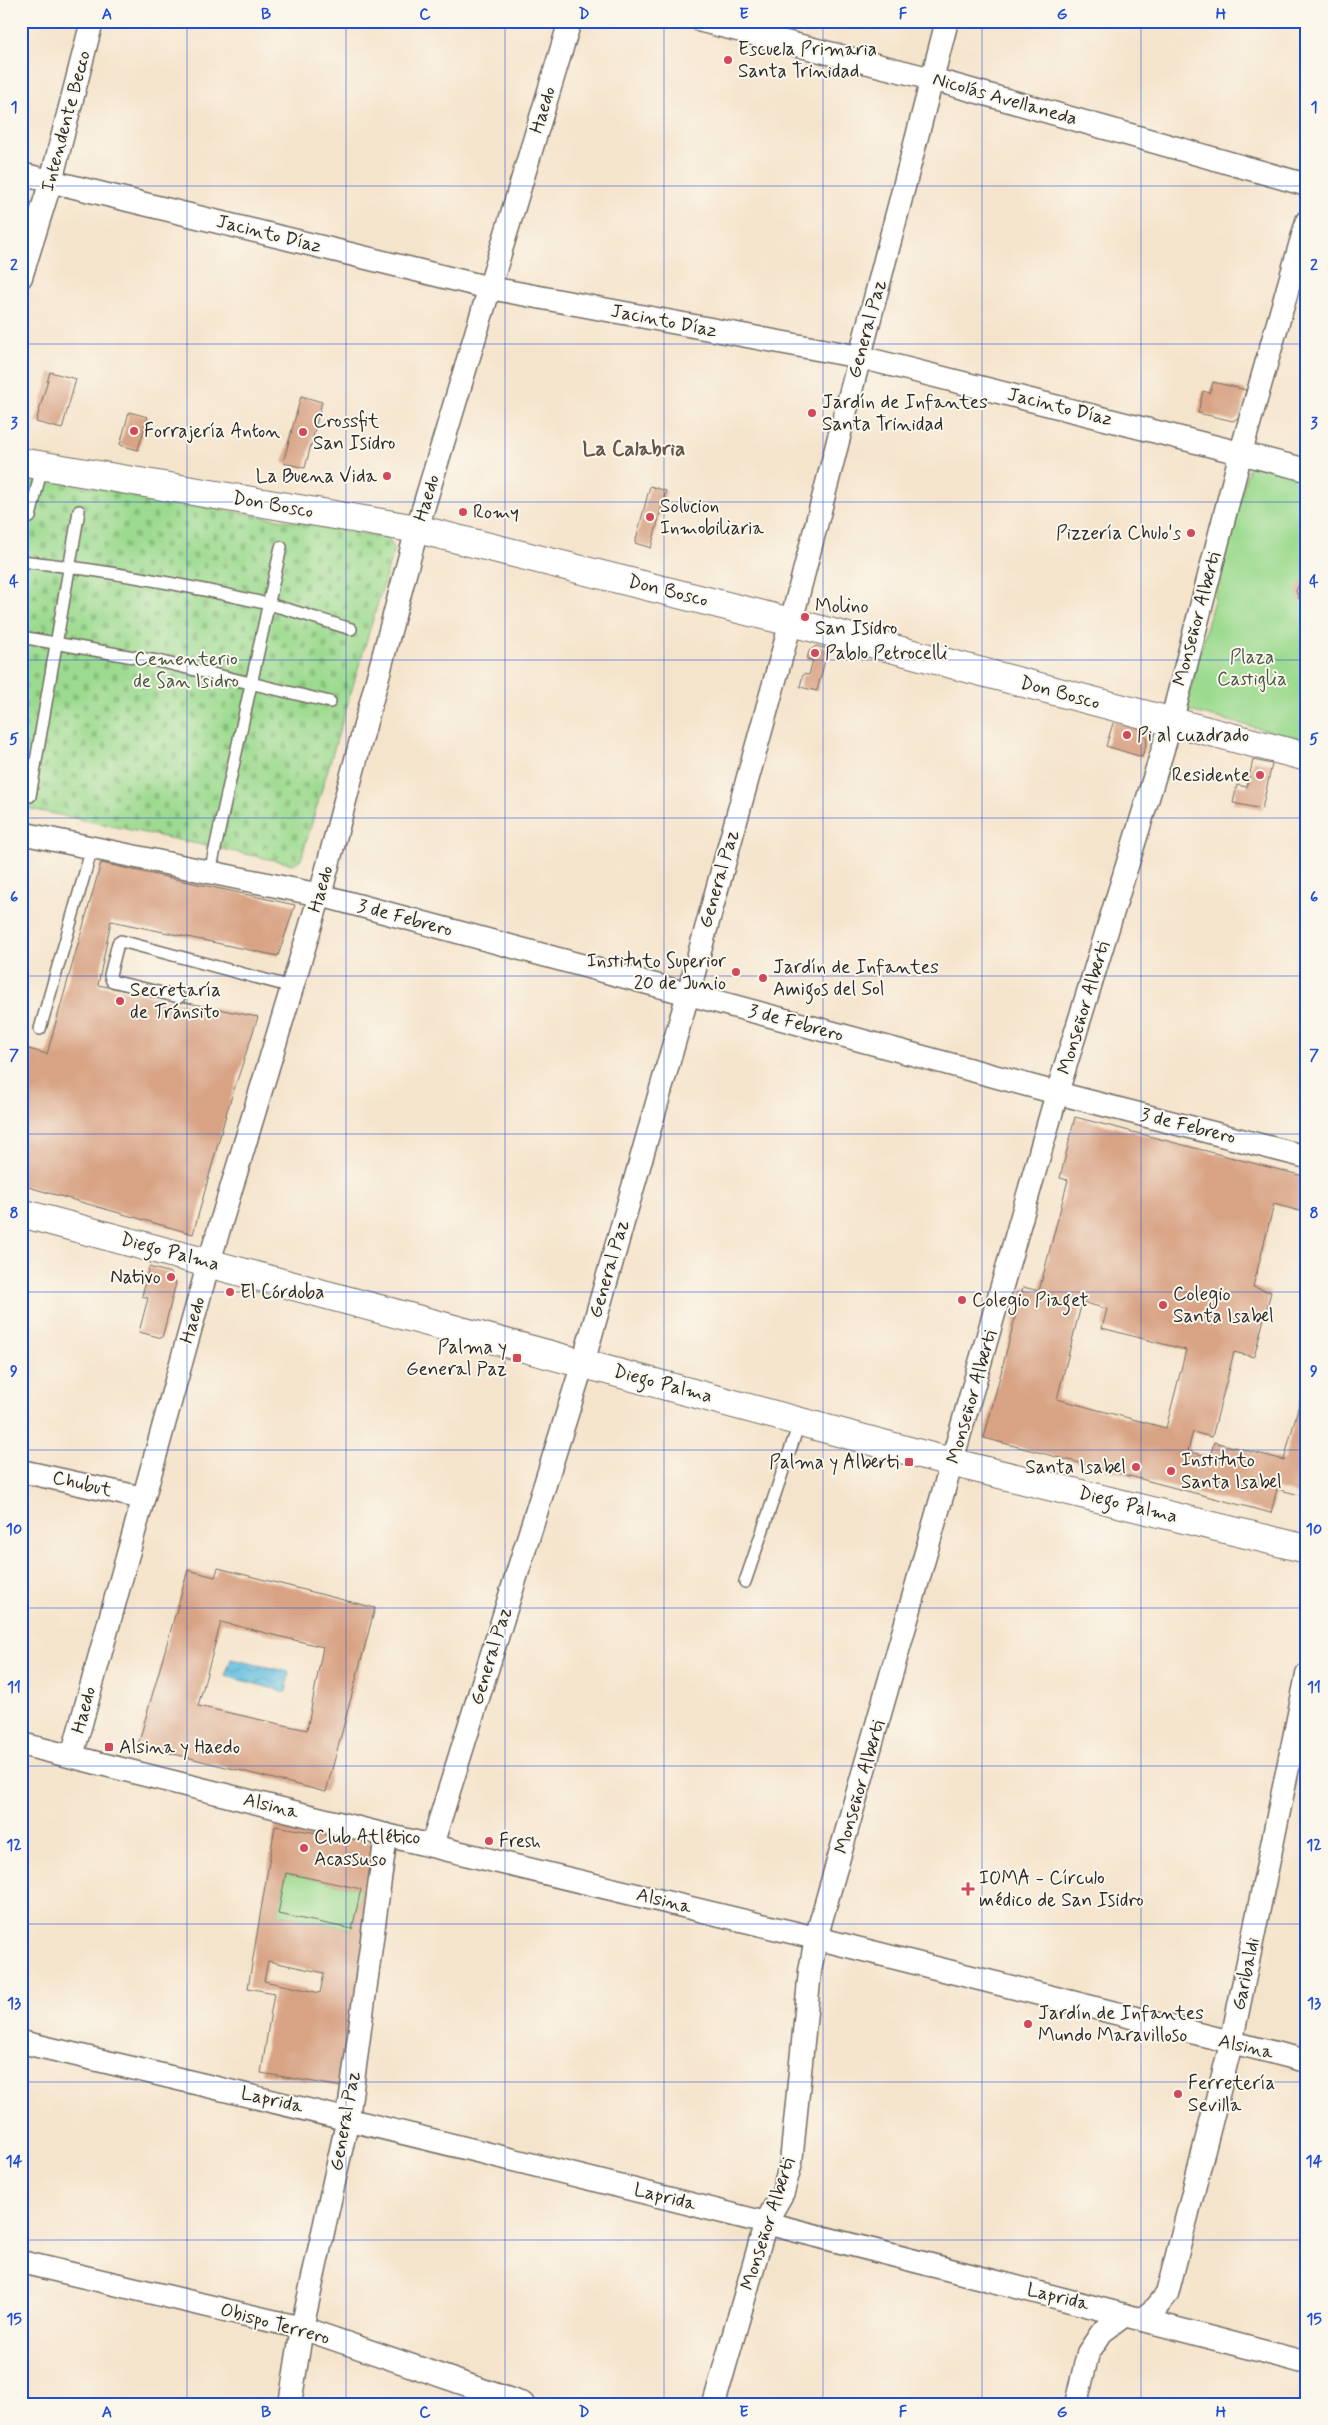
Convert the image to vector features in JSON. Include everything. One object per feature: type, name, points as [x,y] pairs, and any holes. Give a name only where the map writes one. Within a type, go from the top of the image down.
[{"type":"street","name":"Intendente Becco","points":[[21,277],[51,181],[92,21]]},
{"type":"street","name":"Haedo","points":[[72,1756],[209,1262],[320,895],[417,529],[570,21]]},
{"type":"street","name":"Nicolás Avellaneda","points":[[702,21],[932,79],[1307,185]]},
{"type":"street","name":"General Paz","points":[[432,1845],[583,1363],[688,994],[791,622],[947,21]]},
{"type":"street","name":"Jacinto Díaz","points":[[21,174],[490,288],[860,357],[1307,470]]},
{"type":"street","name":"Monseñor Alberti","points":[[714,2404],[766,2222],[783,2192],[791,2163],[810,1971],[816,1938],[954,1463],[1058,1093],[1171,723],[1241,452],[1307,221]]},
{"type":"street","name":"Don Bosco","points":[[32,464],[417,529],[791,622],[1171,723],[1307,757]]},
{"type":"street","name":"3 de Febrero","points":[[21,833],[320,895],[1058,1093],[1307,1157]]},
{"type":"street","name":"Diego Palma","points":[[21,1213],[954,1463],[1307,1549]]},
{"type":"street","name":"Chubut","points":[[21,1471],[143,1498]]},
{"type":"street","name":"Garibaldi","points":[[1076,2404],[1088,2353],[1102,2332],[1156,2308],[1167,2294],[1231,2044],[1307,1675]]},
{"type":"street","name":"Alsina","points":[[21,1744],[386,1835],[816,1938],[1231,2044],[1307,2061]]},
{"type":"street","name":"General Paz","points":[[290,2404],[302,2328],[348,2118],[386,1835]]},
{"type":"street","name":"Laprida","points":[[21,2042],[348,2118],[766,2222],[1307,2363]]},
{"type":"street","name":"Obispo Terrero","points":[[21,2262],[302,2328],[523,2404]]},
{"type":"lane","points":[[30,517],[32,464]]},
{"type":"lane","points":[[30,796],[68,566],[79,511]]},
{"type":"lane","points":[[210,872],[281,547]]},
{"type":"lane","points":[[21,561],[68,566],[185,586],[269,604],[351,629]]},
{"type":"lane","points":[[21,637],[162,662],[330,702]]},
{"type":"lane","points":[[40,1029],[92,848]]},
{"type":"lane","points":[[179,997],[112,981],[110,975],[118,943],[120,941],[292,987]]},
{"type":"lane","points":[[744,1582],[800,1421]]},
{"type":"green space","name":"Plaza Castiglia","points":[[1250,462],[1307,477],[1307,740],[1185,710]]},
{"type":"green space","name":"Cementerio de San Isidro","points":[[21,475],[388,538],[394,549],[301,859],[293,864],[21,807]]},
{"type":"green space","points":[[286,1873],[361,1889],[352,1929],[278,1914]]},
{"type":"water","points":[[231,1659],[289,1672],[286,1692],[225,1676]]},
{"type":"building","points":[[50,372],[76,379],[62,429],[36,422]]},
{"type":"building","points":[[1213,382],[1246,390],[1240,416],[1233,421],[1198,413],[1203,391],[1210,393]]},
{"type":"building","name":"Crossfit San Isidro","points":[[301,396],[322,402],[305,468],[283,463]]},
{"type":"building","name":"Forrajería Anton","points":[[129,412],[148,417],[138,450],[120,445]]},
{"type":"building","name":"Solucion Inmobiliaria","points":[[650,486],[666,491],[651,548],[635,543]]},
{"type":"building","points":[[1307,578],[1307,605],[1299,599],[1296,591],[1300,582]]},
{"type":"building","points":[[816,646],[828,649],[817,691],[800,687],[803,674],[809,675],[813,660],[807,659],[809,651]]},
{"type":"building","name":"Pi al cuadrado","points":[[1114,720],[1144,730],[1147,741],[1142,757],[1106,746]]},
{"type":"building","name":"Residente","points":[[1253,760],[1272,764],[1262,809],[1233,803],[1237,785],[1247,787]]},
{"type":"building","points":[[101,863],[295,905],[278,956],[111,921],[98,985],[258,1017],[227,1111],[193,1234],[21,1185],[21,1047],[47,1054]]},
{"type":"building","name":"Colegio Santa Isabel","points":[[1075,1117],[1307,1177],[1307,1213],[1274,1204],[1253,1287],[1271,1292],[1254,1357],[1234,1352],[1212,1437],[1193,1432],[1188,1451],[1210,1457],[1214,1442],[1284,1460],[1307,1375],[1307,1497],[1277,1489],[1271,1513],[984,1438],[1023,1287],[1039,1291],[1068,1180],[1060,1178]],"holes":[[[1082,1302],[1107,1309],[1102,1328],[1186,1350],[1166,1428],[1057,1399]]]},
{"type":"building","points":[[149,1267],[171,1273],[176,1283],[162,1338],[139,1332],[148,1298],[142,1296]]},
{"type":"building","points":[[218,1568],[375,1608],[326,1792],[138,1745],[188,1570],[215,1577]],"holes":[[[221,1622],[323,1647],[307,1730],[198,1706]]]},
{"type":"building","points":[[275,1826],[384,1844],[343,2087],[261,2073],[274,1993],[248,1988]],"holes":[[[286,1873],[361,1889],[352,1929],[278,1914]],[[268,1961],[324,1973],[320,1993],[264,1981]]]},
{"type":"place","name":"Escuela Primaria Santa Trinidad","points":[[728,60]]},
{"type":"place","name":"Jardín de Infantes Santa Trinidad","points":[[812,413]]},
{"type":"place","name":"Forrajería Anton","points":[[134,431]]},
{"type":"place","name":"Crossfit San Isidro","points":[[303,432]]},
{"type":"place","name":"La Buena Vida","points":[[387,476]]},
{"type":"place","name":"Romy","points":[[463,512]]},
{"type":"place","name":"Solucion Inmobiliaria","points":[[650,517]]},
{"type":"place","name":"Pizzería Chulo's","points":[[1191,533]]},
{"type":"place","name":"Molino San Isidro","points":[[805,617]]},
{"type":"place","name":"Pablo Petrocelli","points":[[815,653]]},
{"type":"place","name":"Pi al cuadrado","points":[[1127,735]]},
{"type":"place","name":"Residente","points":[[1260,775]]},
{"type":"place","name":"Instituto Superior 20 de Junio","points":[[736,972]]},
{"type":"place","name":"Jardín de Infantes Amigos del Sol","points":[[763,978]]},
{"type":"place","name":"Secretaría de Tránsito","points":[[120,1001]]},
{"type":"place","name":"Nativo","points":[[171,1277]]},
{"type":"place","name":"El Córdoba","points":[[230,1292]]},
{"type":"place","name":"Colegio Piaget","points":[[962,1300]]},
{"type":"place","name":"Colegio Santa Isabel","points":[[1163,1305]]},
{"type":"place","name":"Palma y General Paz","points":[[517,1358]]},
{"type":"place","name":"Palma y Alberti","points":[[909,1462]]},
{"type":"place","name":"Santa Isabel","points":[[1136,1467]]},
{"type":"place","name":"Instituto Santa Isabel","points":[[1171,1471]]},
{"type":"place","name":"Alsina y Haedo","points":[[109,1747]]},
{"type":"place","name":"Fresh","points":[[489,1841]]},
{"type":"place","name":"Club Atlético Acassuso","points":[[304,1848]]},
{"type":"place","name":"IOMA - Círculo médico de San Isidro","points":[[968,1889]]},
{"type":"place","name":"Jardín de Infantes Mundo Maravilloso","points":[[1028,2024]]},
{"type":"place","name":"Ferretería Sevilla","points":[[1178,2094]]},
{"type":"district","name":"La Calabria","points":[[634,449]]}]
